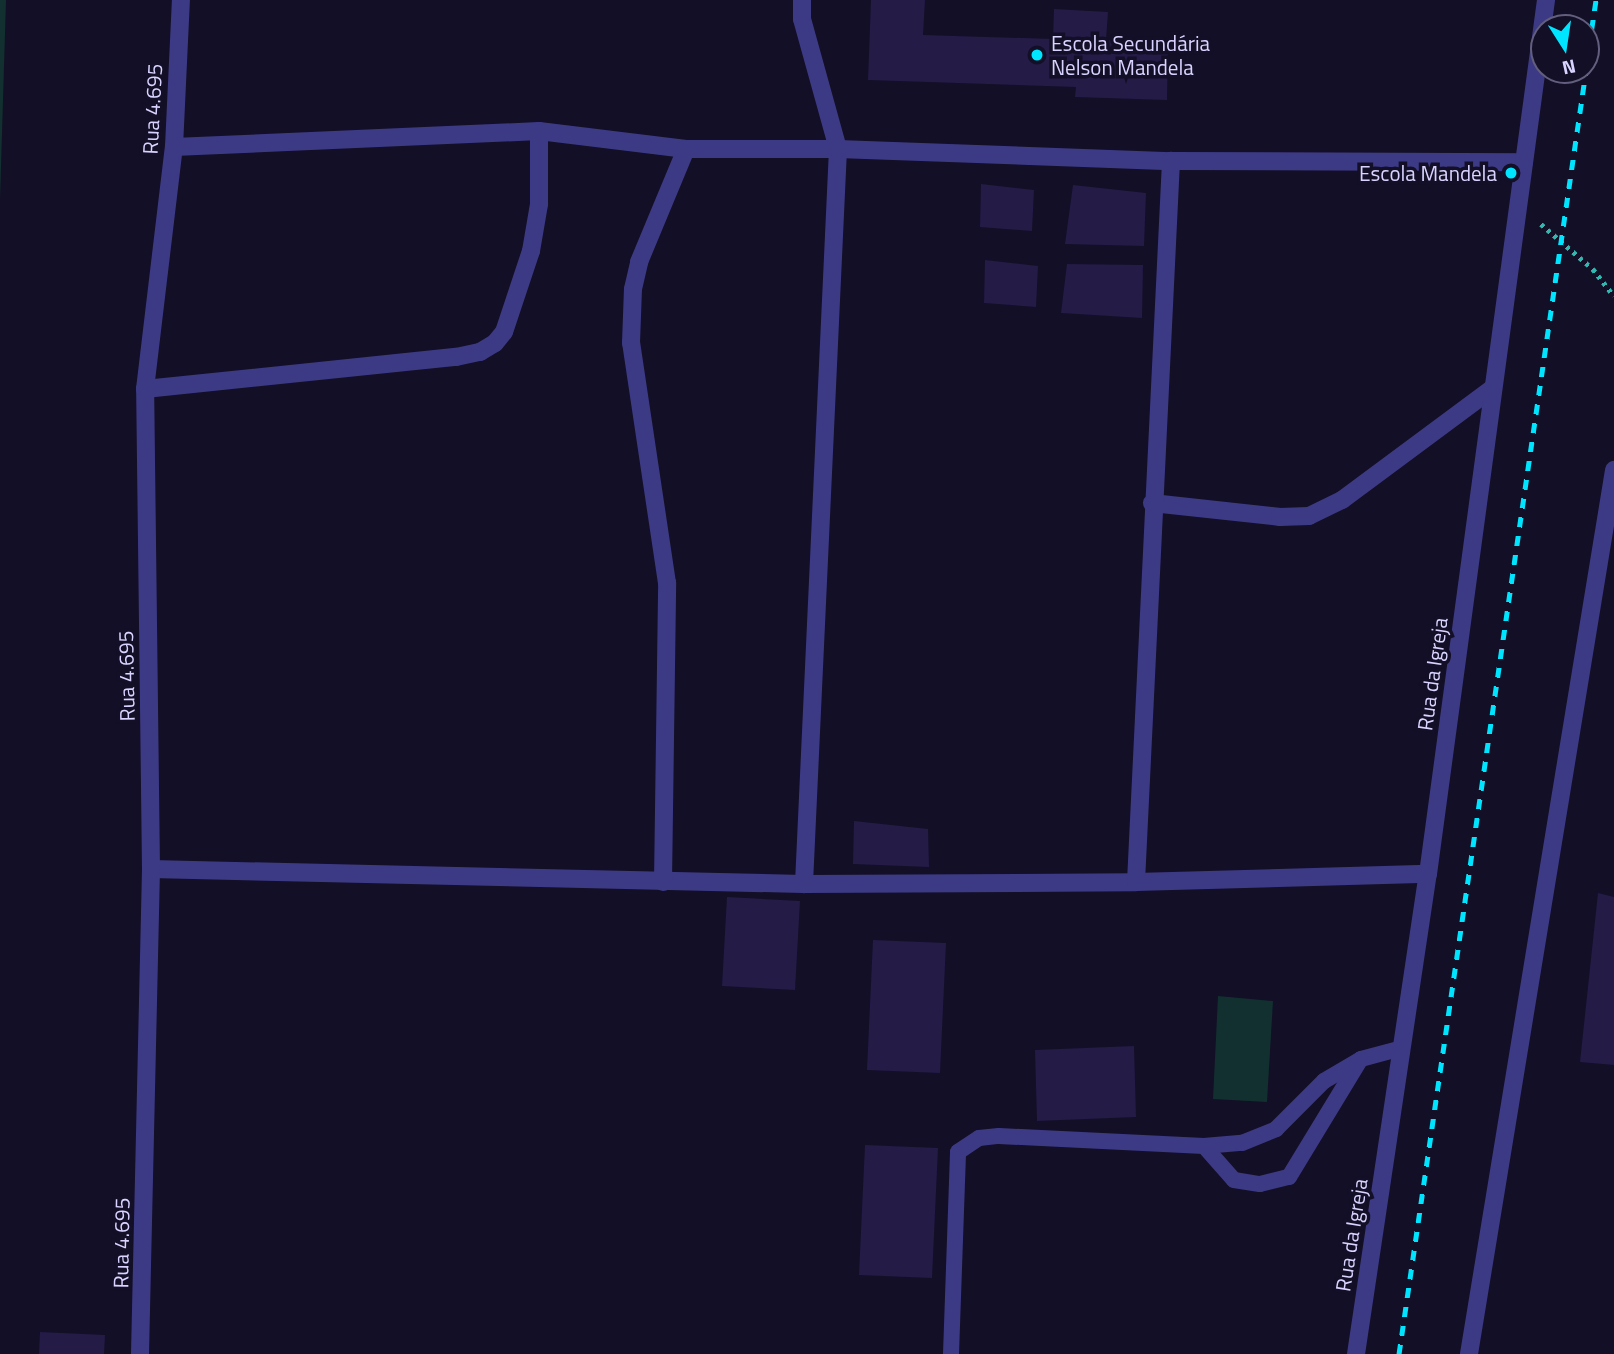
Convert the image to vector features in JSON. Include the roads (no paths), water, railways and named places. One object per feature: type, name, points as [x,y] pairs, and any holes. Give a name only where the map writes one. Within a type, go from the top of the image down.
[{"type":"street","name":"Rua 4.695","points":[[140,1354],[151,869],[145,389],[173,147],[181,0]]},
{"type":"street","points":[[802,0],[802,19],[838,149],[804,884]]},
{"type":"street","name":"Rua da Igreja","points":[[1356,1354],[1428,874],[1546,0]]},
{"type":"street","points":[[145,389],[456,357],[480,352],[495,343],[504,332],[531,251],[539,204],[539,131]]},
{"type":"street","points":[[173,147],[539,131],[687,149],[838,149],[1171,161],[1524,162]]},
{"type":"street","points":[[663,881],[667,583],[631,343],[632,289],[639,262],[687,149]]},
{"type":"street","points":[[1136,881],[1152,503],[1171,161]]},
{"type":"street","points":[[1152,503],[1280,517],[1309,516],[1342,500],[1493,388]]},
{"type":"street","points":[[1469,1354],[1614,470]]},
{"type":"street","points":[[151,869],[804,884],[1136,881],[1428,874]]},
{"type":"lane","points":[[951,1354],[958,1152],[979,1139],[999,1136],[1204,1146],[1242,1143],[1276,1129],[1324,1081],[1360,1059],[1402,1048]]},
{"type":"lane","points":[[1204,1146],[1234,1180],[1260,1184],[1289,1177],[1360,1059]]},
{"type":"railway","points":[[1594,14],[1596,0]]},
{"type":"railway","points":[[1399,1354],[1584,84]]},
{"type":"place","name":"Escola Secundária Nelson Mandela","points":[[1037,55]]},
{"type":"place","name":"Escola Mandela","points":[[1511,173]]}]
